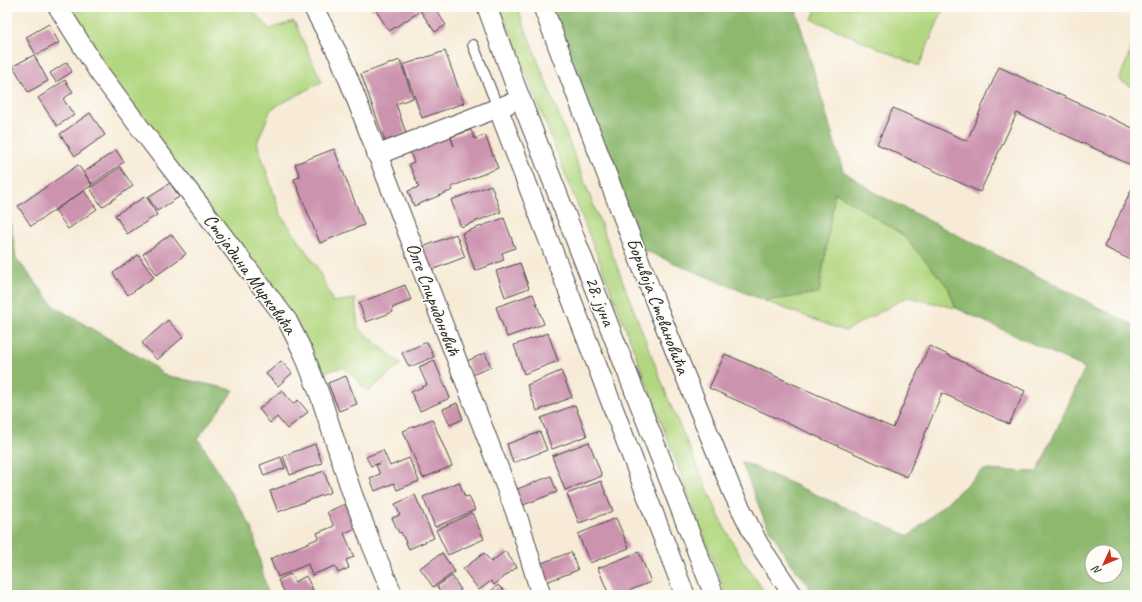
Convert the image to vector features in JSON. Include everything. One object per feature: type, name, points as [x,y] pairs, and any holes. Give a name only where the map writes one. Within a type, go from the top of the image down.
[{"type":"street","name":"Стојадина Мирковића","points":[[58,7],[102,77],[287,320],[304,354],[321,398],[355,500],[393,595]]},
{"type":"street","name":"Олге Спиридоновић","points":[[313,7],[340,58],[518,521],[541,595]]},
{"type":"street","name":"28. јуна","points":[[487,7],[521,100],[714,595]]},
{"type":"street","name":"Боривоја Стевановића","points":[[543,7],[658,309],[733,493],[758,543],[793,595]]},
{"type":"street","points":[[377,155],[521,100]]},
{"type":"street","name":"28. јуна","points":[[498,108],[685,595]]},
{"type":"lane","name":"28. јуна","points":[[473,45],[498,108]]},
{"type":"green space","points":[[58,7],[249,7],[270,29],[294,21],[322,82],[271,109],[257,143],[281,215],[317,267],[333,302],[355,299],[358,328],[401,364],[368,391],[343,367],[312,376],[287,320]]},
{"type":"green space","points":[[500,7],[517,7],[669,401],[724,527],[743,561],[767,595],[726,595],[636,355]]},
{"type":"green space","points":[[543,7],[795,7],[843,171],[879,195],[1135,326],[1135,595],[816,595],[790,563],[765,521],[741,461],[909,536],[983,470],[1037,472],[1085,368],[956,308],[948,287],[903,235],[835,192],[819,293],[765,301],[634,246]]},
{"type":"green space","points":[[817,7],[944,7],[919,66],[812,19]]},
{"type":"green space","points":[[1135,40],[1135,89],[1119,80]]},
{"type":"green space","points":[[7,136],[10,140],[7,193]]},
{"type":"green space","points":[[835,192],[903,235],[948,287],[956,308],[907,297],[845,331],[765,301],[819,293]]},
{"type":"green space","points":[[7,193],[16,258],[55,307],[148,362],[164,375],[234,390],[198,438],[252,528],[268,595],[7,595]]},
{"type":"building","points":[[370,7],[414,7],[418,13],[389,31],[375,9],[373,10]]},
{"type":"building","points":[[422,7],[434,7],[446,25],[435,32],[419,9]]},
{"type":"building","points":[[49,24],[59,43],[36,55],[26,37]]},
{"type":"building","points":[[445,51],[464,103],[422,118],[403,65]]},
{"type":"building","points":[[34,55],[48,81],[28,92],[13,66]]},
{"type":"building","points":[[400,60],[413,98],[396,104],[406,133],[385,141],[361,74]]},
{"type":"building","points":[[67,62],[72,72],[56,82],[50,73]]},
{"type":"building","points":[[999,67],[1135,129],[1135,167],[1017,113],[980,192],[877,144],[893,108],[967,141]]},
{"type":"building","points":[[65,80],[73,92],[63,99],[74,115],[57,126],[38,98]]},
{"type":"building","points":[[90,113],[105,135],[75,156],[60,134]]},
{"type":"building","points":[[471,130],[475,139],[485,135],[498,168],[451,187],[453,190],[414,206],[408,191],[419,187],[409,164],[414,162],[410,152],[450,135],[454,146],[451,137]]},
{"type":"building","points":[[334,149],[364,225],[320,243],[294,179],[300,177],[295,164]]},
{"type":"building","points":[[116,150],[124,162],[92,184],[84,172]]},
{"type":"building","points":[[78,165],[92,185],[31,226],[18,206]]},
{"type":"building","points":[[120,167],[133,186],[102,207],[90,188]]},
{"type":"building","points":[[1135,182],[1135,262],[1104,247]]},
{"type":"building","points":[[170,183],[179,197],[157,211],[148,197]]},
{"type":"building","points":[[491,185],[501,212],[461,227],[451,200]]},
{"type":"building","points":[[84,191],[97,209],[68,229],[55,210]]},
{"type":"building","points":[[146,196],[157,215],[127,234],[115,215]]},
{"type":"building","points":[[504,218],[515,248],[502,253],[504,260],[475,271],[462,233]]},
{"type":"building","points":[[171,234],[186,254],[157,275],[143,254]]},
{"type":"building","points":[[456,234],[465,257],[426,272],[418,249]]},
{"type":"building","points":[[138,255],[154,277],[128,295],[113,273]]},
{"type":"building","points":[[520,263],[529,288],[505,297],[496,271]]},
{"type":"building","points":[[405,285],[411,300],[392,308],[393,312],[366,322],[359,303]]},
{"type":"building","points":[[533,294],[544,324],[507,337],[496,307]]},
{"type":"building","points":[[168,320],[183,337],[157,360],[142,343]]},
{"type":"building","points":[[548,333],[558,361],[524,374],[514,345]]},
{"type":"building","points":[[427,342],[434,357],[409,367],[402,353]]},
{"type":"building","points":[[929,346],[1025,391],[1009,424],[942,393],[907,477],[709,388],[725,354],[893,428]]},
{"type":"building","points":[[485,353],[491,367],[472,375],[467,361]]},
{"type":"building","points":[[434,360],[450,398],[420,411],[411,392],[427,385],[419,367]]},
{"type":"building","points":[[281,361],[292,373],[278,386],[266,374]]},
{"type":"building","points":[[561,371],[572,397],[537,411],[527,385]]},
{"type":"building","points":[[346,376],[357,404],[339,411],[328,383]]},
{"type":"building","points":[[282,390],[293,404],[298,400],[308,412],[287,429],[277,417],[270,423],[259,409]]},
{"type":"building","points":[[457,403],[463,419],[450,425],[443,409]]},
{"type":"building","points":[[575,405],[587,436],[552,449],[541,418]]},
{"type":"building","points":[[432,419],[452,466],[423,478],[403,431]]},
{"type":"building","points":[[540,432],[547,450],[513,463],[507,444]]},
{"type":"building","points":[[589,442],[602,476],[565,490],[552,456]]},
{"type":"building","points":[[315,444],[322,463],[290,475],[283,456]]},
{"type":"building","points":[[383,450],[390,466],[409,458],[419,481],[397,490],[394,483],[375,491],[370,478],[380,474],[376,465],[380,463],[371,466],[366,457]]},
{"type":"building","points":[[281,457],[285,468],[264,476],[260,465]]},
{"type":"building","points":[[324,471],[331,492],[278,512],[270,491]]},
{"type":"building","points":[[551,476],[557,492],[518,507],[512,491]]},
{"type":"building","points":[[601,481],[613,511],[579,523],[567,494]]},
{"type":"building","points":[[459,482],[465,497],[469,496],[475,510],[435,527],[423,497]]},
{"type":"building","points":[[415,495],[434,538],[409,549],[392,518],[400,515],[395,504]]},
{"type":"building","points":[[345,504],[356,528],[344,533],[354,557],[346,560],[349,568],[338,573],[335,566],[312,575],[308,564],[278,577],[270,559],[319,538],[317,533],[334,526],[327,512]]},
{"type":"building","points":[[472,513],[484,539],[448,555],[436,530]]},
{"type":"building","points":[[616,518],[629,548],[590,563],[578,534]]},
{"type":"building","points":[[505,551],[517,567],[494,585],[491,581],[479,590],[463,569],[484,553],[491,562]]},
{"type":"building","points":[[571,552],[578,570],[546,582],[539,564]]},
{"type":"building","points":[[639,552],[651,582],[618,595],[609,595],[598,568]]},
{"type":"building","points":[[442,553],[455,572],[433,587],[420,568]]},
{"type":"building","points":[[290,574],[295,582],[306,576],[313,590],[303,595],[286,595],[278,580]]},
{"type":"building","points":[[452,576],[461,590],[453,595],[442,595],[437,586]]},
{"type":"building","points":[[498,585],[507,594],[486,595]]}]
